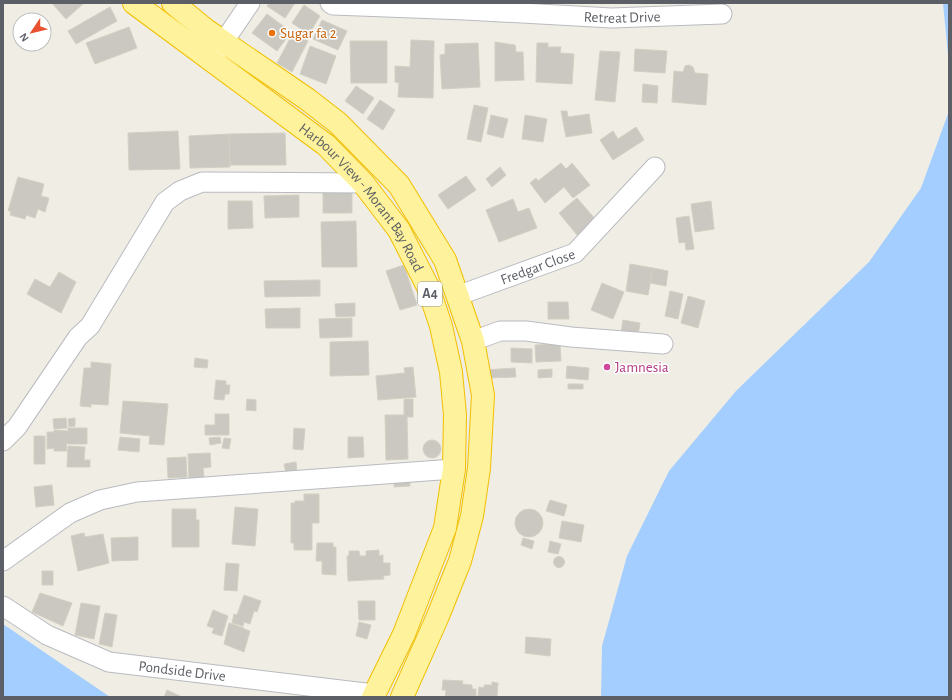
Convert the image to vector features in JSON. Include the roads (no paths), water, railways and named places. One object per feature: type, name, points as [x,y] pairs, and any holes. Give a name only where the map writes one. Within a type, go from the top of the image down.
[{"type":"highway","name":"Harbour View - Morant Bay Road","points":[[134,3],[326,145],[363,183],[399,230],[428,287],[451,372],[455,415],[454,469],[446,528],[404,634],[374,696]]},
{"type":"highway","name":"Harbour View - Morant Bay Road","points":[[173,3],[206,30],[338,123],[399,185],[445,260],[473,341],[483,395],[479,468],[472,516],[460,561],[435,623],[402,697]]},
{"type":"street","points":[[211,61],[250,3]]},
{"type":"street","name":"Retreat Drive","points":[[330,3],[333,5],[465,6],[612,18],[633,10],[722,14]]},
{"type":"street","name":"Fredgar Close","points":[[457,296],[575,252],[655,167]]},
{"type":"street","points":[[3,441],[17,427],[78,337],[90,326],[165,202],[180,191],[202,182],[363,183]]},
{"type":"street","points":[[473,341],[500,331],[526,331],[572,338],[663,344]]},
{"type":"street","points":[[3,561],[70,513],[100,500],[137,492],[454,469]]},
{"type":"street","name":"Pondside Drive","points":[[3,606],[47,635],[109,662],[374,696]]},
{"type":"water","points":[[943,3],[949,3],[949,65]]},
{"type":"water","points":[[949,111],[949,697],[601,697],[602,646],[627,556],[669,471],[736,391],[869,262],[921,188]]},
{"type":"water","points":[[3,624],[110,697],[3,697]]},
{"type":"place","name":"Sugar fa 2","points":[[272,33]]},
{"type":"place","name":"Jamnesia","points":[[607,367]]}]
